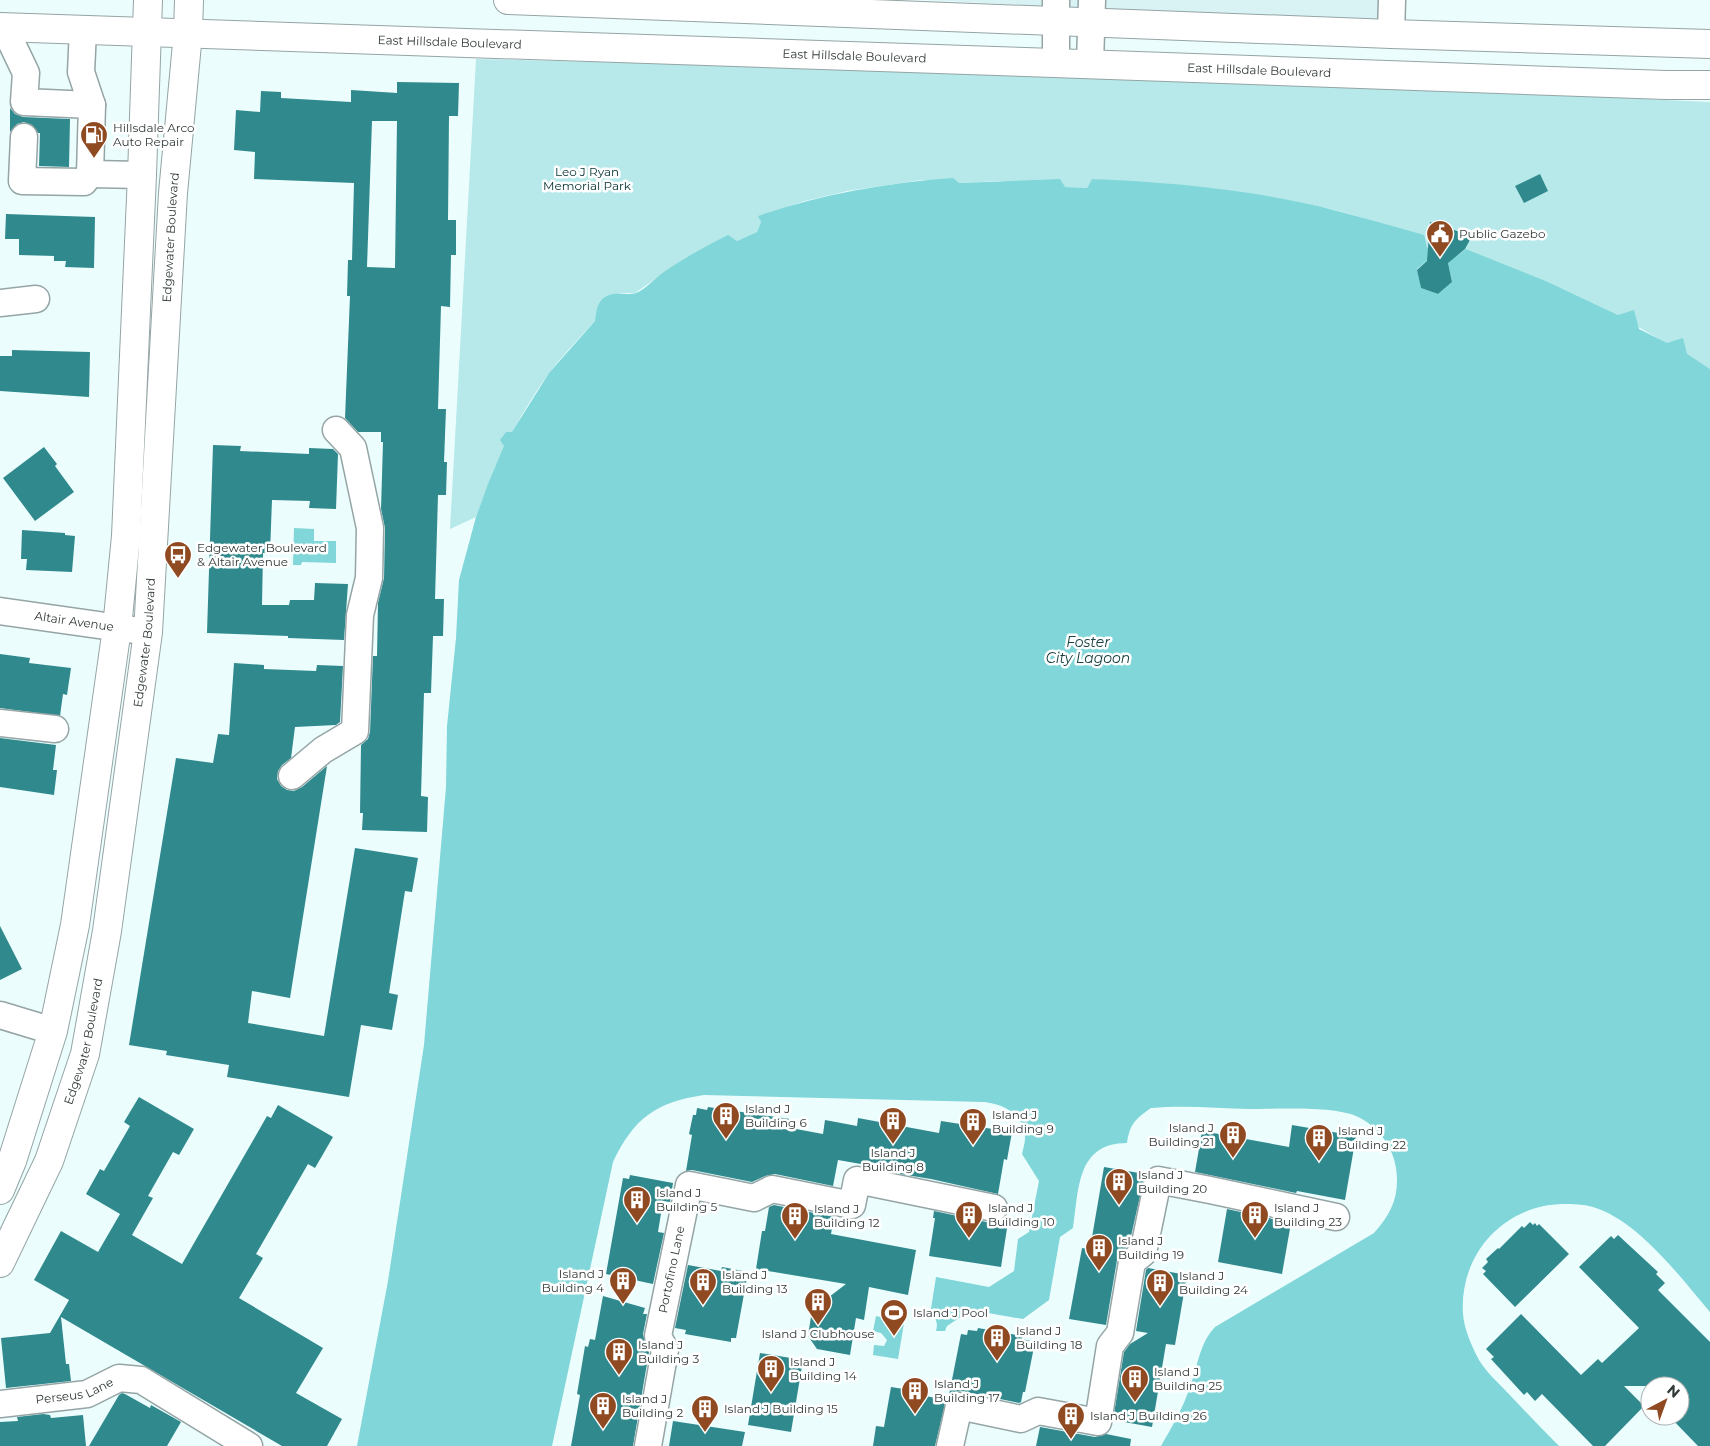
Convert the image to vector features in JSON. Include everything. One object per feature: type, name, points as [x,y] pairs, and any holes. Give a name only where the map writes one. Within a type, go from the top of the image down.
[{"type":"main road","points":[[0,1190],[12,1161],[53,1030],[76,925],[117,628],[126,536],[148,0]]},
{"type":"main road","name":"Edgewater Boulevard","points":[[0,1263],[49,1161],[84,1054],[107,931],[148,632],[172,193],[188,33],[189,0]]},
{"type":"main road","points":[[508,0],[1092,12],[1391,34],[1710,44]]},
{"type":"main road","name":"East Hillsdale Boulevard","points":[[2,27],[1710,86]]},
{"type":"street","points":[[1391,34],[1392,0]]},
{"type":"street","points":[[1056,63],[1057,11]]},
{"type":"street","points":[[1090,64],[1092,12]]},
{"type":"street","points":[[2,27],[26,74],[24,102],[92,105]]},
{"type":"street","points":[[24,138],[22,181],[84,182],[90,174],[92,105],[81,72],[83,30]]},
{"type":"street","points":[[90,174],[142,175]]},
{"type":"street","points":[[0,303],[36,299]]},
{"type":"street","points":[[292,776],[323,750],[355,730],[360,615],[369,578],[370,528],[353,448],[336,430]]},
{"type":"street","name":"Altair Avenue","points":[[0,611],[148,632]]},
{"type":"street","points":[[0,723],[55,729]]},
{"type":"street","points":[[0,1015],[53,1030]]},
{"type":"street","name":"Portofino Lane","points":[[648,1446],[665,1350],[658,1336],[689,1185],[754,1198],[772,1189],[852,1205],[857,1180],[994,1208]]},
{"type":"street","points":[[950,1446],[959,1406],[1021,1419],[1038,1411],[1098,1422],[1110,1346],[1120,1333],[1132,1262],[1143,1253],[1158,1180],[1336,1217]]},
{"type":"street","name":"Perseus Lane","points":[[0,1404],[87,1394],[119,1378],[141,1380],[249,1446]]},
{"type":"shaded area","points":[[925,0],[1385,0],[1385,24]]},
{"type":"green space","name":"Leo J Ryan Memorial Park","points":[[476,59],[1145,76],[1710,102],[1710,369],[1618,315],[1546,281],[1466,249],[1448,263],[1452,282],[1438,294],[1421,288],[1417,269],[1437,249],[1427,248],[1374,222],[1332,210],[1264,196],[1092,179],[1087,188],[999,181],[959,183],[922,180],[847,191],[805,201],[759,216],[761,222],[757,232],[737,241],[687,257],[635,293],[621,293],[596,312],[595,321],[549,373],[537,390],[507,442],[490,479],[476,517],[450,529]]},
{"type":"water","name":"Foster City Lagoon","points":[[953,178],[959,183],[1060,179],[1065,187],[1087,188],[1092,179],[1205,187],[1290,200],[1358,216],[1424,235],[1427,248],[1437,249],[1417,269],[1421,288],[1438,294],[1452,282],[1448,263],[1444,262],[1448,252],[1458,255],[1466,249],[1546,281],[1618,315],[1634,310],[1639,329],[1667,343],[1683,338],[1687,354],[1710,369],[1710,1312],[1658,1252],[1626,1224],[1610,1214],[1589,1206],[1563,1204],[1542,1207],[1522,1213],[1504,1223],[1489,1237],[1477,1253],[1469,1272],[1464,1292],[1463,1314],[1465,1326],[1479,1360],[1484,1367],[1559,1446],[1161,1446],[1184,1402],[1205,1341],[1215,1327],[1374,1233],[1386,1218],[1396,1195],[1397,1178],[1394,1160],[1387,1144],[1377,1130],[1356,1116],[1333,1111],[1304,1109],[1151,1108],[1134,1122],[1127,1143],[1110,1145],[1098,1151],[1089,1160],[1083,1171],[1079,1184],[1073,1228],[1060,1237],[1049,1300],[1023,1319],[971,1310],[947,1326],[945,1331],[936,1331],[936,1322],[930,1315],[936,1277],[989,1287],[1014,1271],[1018,1239],[1029,1232],[1039,1181],[1022,1154],[1025,1140],[1024,1130],[1017,1117],[1006,1108],[984,1102],[704,1095],[672,1102],[648,1115],[629,1134],[613,1162],[552,1446],[357,1446],[388,1281],[424,1045],[446,787],[447,726],[456,638],[459,580],[476,517],[504,446],[500,440],[506,432],[512,432],[549,373],[595,321],[596,311],[605,297],[613,294],[633,294],[640,291],[679,262],[728,235],[737,241],[757,232],[761,222],[758,216],[806,201],[878,186]]},
{"type":"water","points":[[294,528],[314,529],[314,541],[336,541],[336,563],[302,562],[301,565],[293,565]]},
{"type":"water","name":"Island J Pool","points":[[876,1316],[904,1323],[898,1359],[873,1355],[874,1345],[884,1346],[887,1340],[881,1333],[873,1331]]},
{"type":"building","points":[[397,82],[459,83],[458,116],[449,116],[448,220],[456,220],[456,255],[451,255],[450,307],[441,306],[438,409],[446,409],[444,462],[447,462],[446,495],[438,495],[435,599],[444,599],[443,636],[433,636],[431,693],[424,693],[421,796],[428,797],[427,832],[362,830],[363,813],[360,813],[361,745],[368,739],[370,732],[373,656],[377,656],[378,603],[384,578],[385,528],[381,509],[383,442],[381,442],[381,432],[358,432],[345,418],[350,296],[347,296],[348,260],[352,260],[354,183],[254,179],[255,152],[234,150],[236,110],[260,112],[261,91],[281,92],[281,98],[351,102],[351,90],[397,93]],"holes":[[[372,121],[397,121],[395,268],[367,267]]]},
{"type":"building","points":[[10,108],[15,114],[23,117],[70,119],[69,167],[39,166],[40,133],[32,125],[24,122],[17,124],[10,132]]},
{"type":"building","points":[[1540,174],[1548,191],[1524,203],[1515,186]]},
{"type":"building","points":[[6,214],[95,217],[94,268],[65,267],[66,261],[54,261],[54,256],[19,255],[19,239],[5,239]]},
{"type":"building","name":"Public Gazebo","points":[[1430,222],[1472,236],[1465,249],[1448,263],[1452,282],[1438,294],[1421,288],[1417,270],[1427,261]]},
{"type":"building","points":[[12,350],[90,352],[89,397],[0,391],[0,356],[12,356]]},
{"type":"building","points":[[213,445],[241,446],[240,451],[309,454],[309,448],[333,449],[338,454],[336,509],[309,508],[310,501],[272,500],[270,553],[263,553],[262,605],[289,605],[290,600],[314,600],[315,583],[348,584],[344,640],[207,633]]},
{"type":"building","points":[[44,447],[74,492],[35,521],[3,478]]},
{"type":"building","points":[[22,530],[65,533],[65,535],[75,536],[72,572],[26,570],[27,559],[21,559]]},
{"type":"building","points":[[0,654],[30,658],[29,663],[71,668],[67,695],[63,694],[60,716],[0,708]]},
{"type":"building","points":[[234,663],[264,665],[264,669],[316,671],[317,665],[343,666],[340,722],[336,725],[295,727],[291,758],[278,771],[277,779],[281,786],[287,790],[294,791],[302,787],[327,766],[290,998],[252,991],[248,1023],[324,1036],[355,848],[418,858],[412,892],[405,891],[389,993],[398,995],[392,1030],[361,1025],[349,1097],[227,1077],[229,1065],[166,1055],[167,1051],[129,1045],[176,758],[213,763],[218,734],[229,735]]},
{"type":"building","points":[[0,738],[56,745],[53,770],[57,770],[54,795],[0,787]]},
{"type":"building","points":[[0,926],[22,969],[0,980]]},
{"type":"building","points":[[139,1097],[194,1129],[179,1155],[173,1152],[148,1196],[153,1198],[132,1235],[182,1264],[267,1116],[271,1118],[278,1105],[333,1137],[315,1168],[308,1164],[256,1254],[263,1258],[239,1298],[323,1348],[296,1393],[342,1419],[327,1446],[282,1446],[61,1317],[66,1364],[69,1364],[71,1381],[6,1388],[1,1338],[50,1333],[69,1300],[34,1280],[61,1231],[98,1252],[120,1214],[86,1194],[100,1169],[104,1171],[130,1126],[124,1122]]},
{"type":"building","points":[[708,1107],[797,1120],[796,1129],[823,1134],[825,1120],[857,1126],[858,1118],[939,1133],[941,1121],[1012,1132],[1007,1160],[1004,1159],[998,1194],[900,1174],[901,1171],[838,1160],[833,1186],[775,1174],[752,1182],[692,1170],[686,1171],[692,1135],[689,1134],[693,1115],[696,1115],[697,1108],[707,1110]]},
{"type":"building","points":[[1292,1125],[1356,1136],[1345,1200],[1297,1191],[1296,1193],[1195,1172],[1202,1131],[1289,1147]]},
{"type":"building","points":[[1104,1167],[1145,1174],[1129,1245],[1122,1251],[1117,1260],[1106,1325],[1069,1319],[1082,1248],[1090,1249]]},
{"type":"building","name":"Island J Building 5","points":[[630,1175],[673,1183],[670,1202],[663,1201],[658,1232],[664,1233],[653,1284],[606,1274],[623,1178],[629,1179]]},
{"type":"building","points":[[774,1205],[834,1217],[831,1234],[916,1250],[908,1295],[869,1287],[864,1320],[856,1318],[850,1355],[817,1349],[808,1336],[812,1310],[846,1284],[756,1269],[762,1231],[765,1231],[769,1207]]},
{"type":"building","name":"Island J Building 23","points":[[1227,1209],[1291,1223],[1282,1274],[1218,1262]]},
{"type":"building","name":"Island J Building 10","points":[[934,1211],[991,1223],[1008,1222],[1001,1267],[929,1256],[935,1218],[933,1218]]},
{"type":"building","points":[[1530,1222],[1533,1225],[1535,1223],[1537,1226],[1539,1224],[1569,1254],[1515,1307],[1483,1274],[1486,1271],[1482,1268],[1488,1262],[1486,1259],[1522,1226],[1524,1228]]},
{"type":"building","points":[[1618,1235],[1658,1272],[1656,1274],[1665,1283],[1658,1290],[1710,1342],[1710,1446],[1698,1446],[1679,1426],[1690,1426],[1690,1376],[1640,1376],[1640,1386],[1624,1386],[1640,1402],[1640,1410],[1605,1446],[1593,1446],[1542,1394],[1535,1401],[1527,1392],[1524,1395],[1491,1359],[1494,1357],[1486,1349],[1521,1314],[1581,1375],[1598,1359],[1602,1363],[1639,1328],[1579,1267],[1611,1236],[1614,1239]]},
{"type":"building","name":"Island J Building 13","points":[[688,1265],[721,1271],[722,1267],[748,1272],[736,1338],[731,1338],[731,1342],[685,1334],[686,1330],[675,1328]]},
{"type":"building","points":[[1148,1268],[1187,1275],[1175,1345],[1166,1344],[1152,1427],[1113,1420],[1124,1352],[1130,1344],[1148,1333],[1136,1331],[1146,1270]]},
{"type":"building","points":[[603,1296],[645,1308],[643,1314],[647,1314],[643,1334],[649,1352],[633,1446],[571,1446],[580,1395],[577,1394],[585,1346],[588,1347],[590,1339],[595,1340]]},
{"type":"building","name":"Island J Building 18","points":[[978,1328],[1022,1336],[1022,1339],[1035,1342],[1025,1392],[1023,1392],[1021,1402],[962,1391],[949,1395],[961,1334],[967,1335],[968,1330],[977,1331]]},
{"type":"building","name":"Island J Building 14","points":[[760,1353],[803,1360],[791,1432],[748,1425]]},
{"type":"building","name":"Island J Building 17","points":[[891,1387],[946,1400],[935,1446],[873,1446],[876,1426],[884,1427]]},
{"type":"building","points":[[122,1393],[150,1408],[151,1405],[181,1422],[167,1446],[89,1446]]},
{"type":"building","points":[[50,1415],[51,1418],[83,1415],[86,1446],[0,1446],[0,1422],[18,1421],[17,1417]]},
{"type":"building","name":"Island J Building 15","points":[[673,1421],[745,1432],[742,1446],[669,1446]]},
{"type":"building","name":"Island J Building 26","points":[[1040,1427],[1095,1437],[1106,1434],[1131,1439],[1130,1446],[1036,1446]]},
{"type":"place","name":"Hillsdale Arco Auto Repair","points":[[94,159]]},
{"type":"place","name":"Public Gazebo","points":[[1440,258]]},
{"type":"place","name":"Edgewater Boulevard & Altair Avenue","points":[[178,579]]},
{"type":"place","name":"Island J Building 6","points":[[726,1140]]},
{"type":"place","name":"Island J Building 8","points":[[893,1145]]},
{"type":"place","name":"Island J Building 9","points":[[973,1146]]},
{"type":"place","name":"Island J Building 21","points":[[1233,1159]]},
{"type":"place","name":"Island J Building 22","points":[[1319,1162]]},
{"type":"place","name":"Island J Building 20","points":[[1119,1206]]},
{"type":"place","name":"Island J Building 5","points":[[637,1224]]},
{"type":"place","name":"Island J Building 10","points":[[969,1239]]},
{"type":"place","name":"Island J Building 23","points":[[1255,1239]]},
{"type":"place","name":"Island J Building 12","points":[[795,1240]]},
{"type":"place","name":"Island J Building 19","points":[[1099,1272]]},
{"type":"place","name":"Island J Building 4","points":[[623,1305]]},
{"type":"place","name":"Island J Building 13","points":[[703,1306]]},
{"type":"place","name":"Island J Building 24","points":[[1160,1307]]},
{"type":"place","name":"Island J Clubhouse","points":[[818,1326]]},
{"type":"place","name":"Island J Pool","points":[[894,1337]]},
{"type":"place","name":"Island J Building 18","points":[[997,1362]]},
{"type":"place","name":"Island J Building 3","points":[[619,1376]]},
{"type":"place","name":"Island J Building 14","points":[[771,1393]]},
{"type":"place","name":"Island J Building 25","points":[[1135,1403]]},
{"type":"place","name":"Island J Building 17","points":[[915,1415]]},
{"type":"place","name":"Island J Building 2","points":[[603,1430]]},
{"type":"place","name":"Island J Building 15","points":[[705,1433]]},
{"type":"place","name":"Island J Building 26","points":[[1071,1440]]}]
